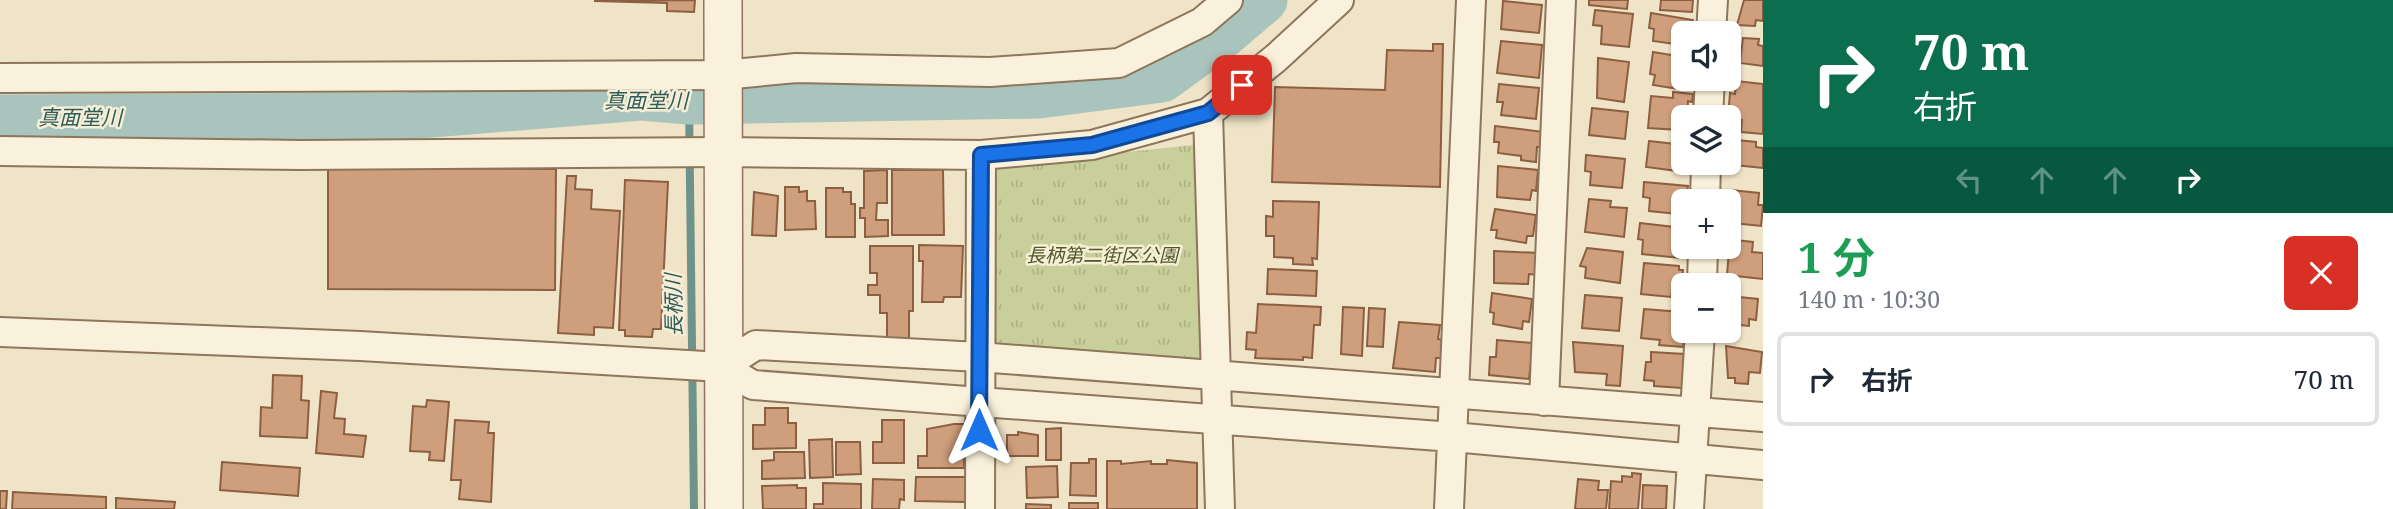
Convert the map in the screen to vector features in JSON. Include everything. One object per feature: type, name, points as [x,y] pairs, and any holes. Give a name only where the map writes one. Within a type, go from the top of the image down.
[{"type":"street","points":[[723,0],[724,509]]},
{"type":"street","points":[[0,78],[722,79],[796,68],[990,72],[1119,63],[1202,22],[1228,0]]},
{"type":"street","points":[[0,151],[301,155],[722,146],[981,155],[1092,145],[1208,113],[1276,58],[1339,0]]},
{"type":"street","points":[[1449,509],[1471,0]]},
{"type":"street","points":[[1544,401],[1561,0]]},
{"type":"street","points":[[1712,21],[1713,0]]},
{"type":"street","points":[[1208,113],[1220,509]]},
{"type":"street","points":[[980,509],[981,155]]},
{"type":"street","points":[[0,332],[360,346],[722,367],[753,385],[1452,438],[1763,465]]},
{"type":"street","points":[[1689,509],[1700,343]]},
{"type":"street","points":[[722,367],[756,345],[979,357],[1763,417]]},
{"type":"green space","name":"長柄第二街区公園","points":[[1202,144],[1204,363],[991,347],[994,166]]},
{"type":"building","points":[[695,0],[694,12],[667,11],[667,3],[594,1]]},
{"type":"building","points":[[1589,0],[1628,0],[1627,9],[1589,5]]},
{"type":"building","points":[[1661,0],[1693,0],[1692,12],[1660,10]]},
{"type":"building","points":[[1744,0],[1763,0],[1763,21],[1756,20],[1755,26],[1741,25],[1741,21],[1738,21]]},
{"type":"building","points":[[1503,1],[1542,5],[1539,33],[1501,29]]},
{"type":"building","points":[[1595,10],[1633,14],[1629,47],[1601,44],[1602,26],[1593,25]]},
{"type":"building","points":[[1651,13],[1693,20],[1671,21],[1671,44],[1653,41],[1654,29],[1649,28]]},
{"type":"building","points":[[1743,38],[1759,39],[1758,45],[1763,46],[1763,66],[1741,63]]},
{"type":"building","points":[[1501,41],[1542,45],[1539,78],[1497,73]]},
{"type":"building","points":[[1433,44],[1443,44],[1440,187],[1272,182],[1275,87],[1385,90],[1387,50],[1433,51]]},
{"type":"building","points":[[1653,52],[1671,55],[1671,88],[1653,85],[1655,75],[1650,74]]},
{"type":"building","points":[[1598,58],[1629,62],[1624,102],[1597,98]]},
{"type":"building","points":[[1741,82],[1763,84],[1763,134],[1741,132],[1741,105],[1729,105],[1730,93],[1735,94],[1735,91],[1741,91]]},
{"type":"building","points":[[1499,84],[1539,88],[1536,119],[1501,115],[1503,102],[1497,102]]},
{"type":"building","points":[[1673,92],[1693,94],[1692,102],[1688,101],[1688,105],[1671,105],[1671,129],[1648,128],[1651,96],[1673,98]]},
{"type":"building","points":[[1592,108],[1628,112],[1625,139],[1589,135]]},
{"type":"building","points":[[1495,126],[1544,132],[1542,147],[1537,147],[1536,162],[1521,160],[1521,156],[1498,153],[1499,142],[1494,142]]},
{"type":"building","points":[[1741,140],[1756,142],[1756,147],[1763,148],[1763,168],[1741,166]]},
{"type":"building","points":[[1649,141],[1671,144],[1671,170],[1646,167]]},
{"type":"building","points":[[1586,155],[1625,159],[1622,188],[1590,185],[1591,172],[1585,171]]},
{"type":"building","points":[[1498,166],[1538,170],[1536,191],[1532,190],[1530,200],[1497,197]]},
{"type":"building","points":[[328,168],[556,169],[555,290],[328,289]]},
{"type":"building","points":[[887,170],[887,203],[877,203],[876,220],[888,220],[888,236],[865,237],[865,218],[860,218],[860,208],[864,208],[864,171]]},
{"type":"building","points":[[892,170],[943,170],[944,235],[892,235]]},
{"type":"building","points":[[567,176],[576,176],[575,189],[592,190],[591,209],[620,211],[613,328],[594,327],[594,335],[558,333]]},
{"type":"building","points":[[625,180],[668,182],[661,329],[653,329],[652,337],[625,336],[625,330],[619,330]]},
{"type":"building","points":[[1644,182],[1688,186],[1688,189],[1671,189],[1671,213],[1649,211],[1650,198],[1643,197]]},
{"type":"building","points":[[785,187],[799,187],[799,192],[807,191],[807,201],[815,201],[816,229],[785,230]]},
{"type":"building","points":[[826,188],[843,188],[843,192],[851,192],[851,204],[855,204],[855,237],[826,237]]},
{"type":"building","points":[[1741,191],[1759,193],[1758,205],[1763,205],[1761,226],[1741,224]]},
{"type":"building","points":[[754,192],[778,196],[776,236],[752,235]]},
{"type":"building","points":[[1589,199],[1611,201],[1610,207],[1627,208],[1624,237],[1585,232]]},
{"type":"building","points":[[1273,201],[1319,202],[1317,259],[1312,258],[1313,265],[1293,264],[1293,258],[1274,257],[1274,236],[1266,236],[1266,216],[1273,217]]},
{"type":"building","points":[[1495,209],[1536,215],[1533,236],[1527,236],[1526,243],[1496,238],[1497,230],[1491,230]]},
{"type":"building","points":[[1640,223],[1671,227],[1671,257],[1642,254],[1643,240],[1638,239]]},
{"type":"building","points":[[1741,241],[1753,242],[1752,252],[1763,253],[1763,279],[1741,277],[1741,273],[1727,273],[1728,259],[1741,259]]},
{"type":"building","points":[[919,245],[963,246],[961,297],[944,297],[943,302],[922,302],[923,261],[919,261]]},
{"type":"building","points":[[870,246],[913,246],[913,311],[909,311],[909,338],[887,338],[887,313],[880,313],[880,295],[868,295],[868,285],[877,285],[877,273],[870,273]]},
{"type":"building","points":[[1587,248],[1623,252],[1620,283],[1585,278],[1586,267],[1580,266]]},
{"type":"building","points":[[1494,251],[1540,253],[1538,275],[1529,274],[1528,284],[1494,283]]},
{"type":"building","points":[[1644,263],[1679,266],[1679,270],[1683,270],[1683,273],[1671,273],[1671,297],[1641,294]]},
{"type":"building","points":[[1268,269],[1317,271],[1316,296],[1267,294]]},
{"type":"building","points":[[1492,293],[1532,299],[1529,322],[1523,321],[1522,329],[1493,324],[1494,313],[1490,312]]},
{"type":"building","points":[[1585,295],[1622,298],[1619,331],[1582,328]]},
{"type":"building","points":[[1741,297],[1758,299],[1756,320],[1749,319],[1749,326],[1741,325]]},
{"type":"building","points":[[1258,304],[1321,307],[1320,325],[1314,325],[1312,358],[1255,358],[1256,350],[1246,349],[1247,332],[1256,333]]},
{"type":"building","points":[[1343,307],[1364,308],[1362,356],[1341,354]]},
{"type":"building","points":[[1369,308],[1385,309],[1383,347],[1367,346]]},
{"type":"building","points":[[1644,309],[1671,311],[1671,343],[1684,343],[1683,347],[1659,345],[1660,340],[1641,338]]},
{"type":"building","points":[[1399,322],[1440,325],[1438,339],[1443,340],[1442,358],[1436,358],[1435,372],[1393,368]]},
{"type":"building","points":[[1497,340],[1533,343],[1529,379],[1489,375],[1490,357],[1496,357]]},
{"type":"building","points":[[1573,342],[1623,346],[1620,386],[1606,385],[1607,374],[1575,372]]},
{"type":"building","points":[[1726,346],[1762,352],[1760,373],[1749,372],[1748,384],[1735,383],[1735,378],[1728,378]]},
{"type":"building","points":[[1651,352],[1684,354],[1682,388],[1654,386],[1654,381],[1644,380],[1646,362],[1651,362]]},
{"type":"building","points":[[273,375],[302,376],[301,400],[309,401],[307,438],[260,436],[261,407],[272,408]]},
{"type":"building","points":[[321,391],[337,393],[334,418],[345,419],[344,434],[366,436],[363,457],[316,453]]},
{"type":"building","points":[[427,400],[449,402],[444,461],[429,460],[430,452],[410,451],[413,406],[426,407]]},
{"type":"building","points":[[765,408],[788,408],[788,423],[796,423],[796,448],[753,449],[753,425],[765,425]]},
{"type":"building","points":[[455,420],[489,422],[488,433],[494,433],[491,502],[459,499],[461,480],[451,480]]},
{"type":"building","points":[[882,420],[904,420],[904,463],[873,463],[873,442],[882,442]]},
{"type":"building","points":[[964,424],[964,468],[918,468],[918,456],[927,456],[927,429]]},
{"type":"building","points":[[1061,428],[1061,460],[1046,460],[1046,429]]},
{"type":"building","points":[[1018,432],[1038,435],[1038,456],[1007,456],[1007,435],[1018,435]]},
{"type":"building","points":[[832,439],[833,477],[810,478],[809,440]]},
{"type":"building","points":[[836,442],[860,442],[861,474],[836,475]]},
{"type":"building","points":[[774,452],[804,452],[805,478],[762,479],[762,461],[774,460]]},
{"type":"building","points":[[1089,459],[1096,459],[1096,496],[1070,495],[1071,463],[1089,463]]},
{"type":"building","points":[[1167,460],[1197,463],[1197,509],[1107,509],[1107,461],[1121,461],[1121,464],[1151,461],[1151,464],[1167,464]]},
{"type":"building","points":[[222,462],[300,468],[298,496],[220,490]]},
{"type":"building","points":[[1057,466],[1058,497],[1027,498],[1026,467]]},
{"type":"building","points":[[1632,473],[1641,474],[1638,509],[1609,509],[1611,481],[1622,482],[1622,476],[1632,477]]},
{"type":"building","points":[[916,477],[966,477],[965,502],[915,501]]},
{"type":"building","points":[[873,479],[904,480],[904,500],[900,499],[899,509],[872,509]]},
{"type":"building","points":[[1578,479],[1599,481],[1598,490],[1608,490],[1606,509],[1575,509]]},
{"type":"building","points":[[823,483],[861,484],[861,509],[814,509],[814,504],[823,504]]},
{"type":"building","points":[[797,485],[797,488],[806,488],[806,509],[763,509],[762,486]]},
{"type":"building","points":[[1643,485],[1667,486],[1666,509],[1642,509]]},
{"type":"building","points":[[0,491],[7,491],[6,509],[0,509]]},
{"type":"building","points":[[13,492],[106,497],[106,509],[12,509]]},
{"type":"building","points":[[116,498],[175,502],[174,509],[116,509]]},
{"type":"building","points":[[1069,503],[1098,503],[1098,509],[1069,509]]},
{"type":"building","points":[[1026,504],[1051,505],[1051,509],[1026,509]]},
{"type":"waterway","name":"真面堂川","points":[[0,118],[407,116],[641,97],[689,101],[1039,95],[1162,79],[1224,34],[1264,0]]},
{"type":"waterway","name":"長柄川","points":[[689,101],[694,509]]},
{"type":"route","points":[[979,430],[981,155],[1092,145],[1208,113],[1242,85]]}]
